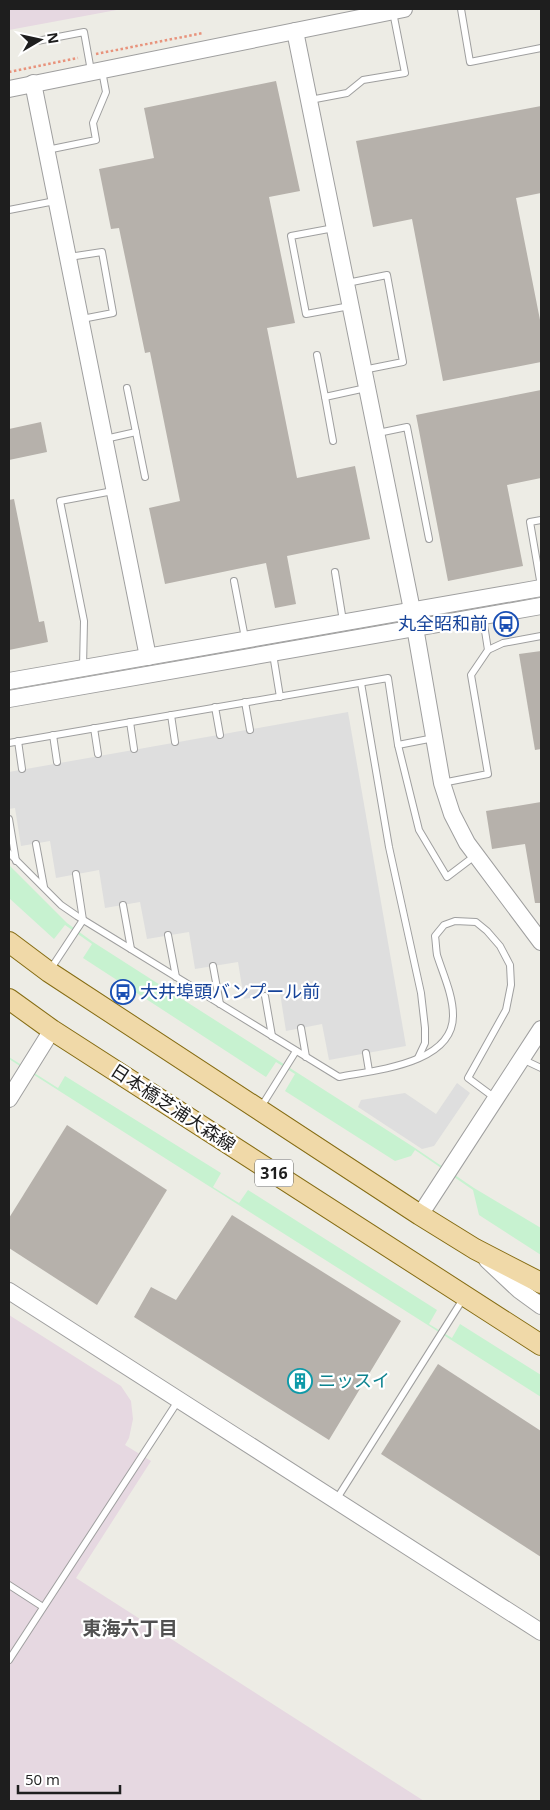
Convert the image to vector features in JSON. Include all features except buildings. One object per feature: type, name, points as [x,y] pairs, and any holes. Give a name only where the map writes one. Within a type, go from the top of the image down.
[{"type":"main road","name":"316","points":[[9,942],[49,972],[420,1215],[474,1249],[541,1283]]},
{"type":"main road","name":"日本橋芝浦大森線","points":[[9,999],[52,1030],[541,1345]]},
{"type":"street","points":[[9,89],[93,66],[295,30],[352,16],[399,10]]},
{"type":"street","points":[[295,30],[412,610],[442,783],[452,814],[476,855],[541,942]]},
{"type":"street","points":[[33,83],[148,657]]},
{"type":"street","points":[[9,681],[541,587]]},
{"type":"street","points":[[9,699],[541,606]]},
{"type":"street","points":[[420,1215],[541,1029]]},
{"type":"street","points":[[9,1099],[52,1030]]},
{"type":"street","points":[[474,1249],[519,1290],[540,1305]]},
{"type":"street","points":[[9,1291],[541,1632]]},
{"type":"lane","points":[[461,9],[470,62],[541,48]]},
{"type":"lane","points":[[309,100],[347,93],[363,80],[405,74],[399,10]]},
{"type":"lane","points":[[32,42],[84,32],[93,66],[106,92],[93,123],[96,140],[46,150]]},
{"type":"lane","points":[[9,210],[56,200]]},
{"type":"lane","points":[[335,228],[291,236],[306,314],[350,306]]},
{"type":"lane","points":[[68,258],[102,252],[113,313],[80,319]]},
{"type":"lane","points":[[346,283],[388,276],[403,362],[363,370]]},
{"type":"lane","points":[[317,355],[333,441]]},
{"type":"lane","points":[[127,388],[145,477]]},
{"type":"lane","points":[[325,397],[367,388]]},
{"type":"lane","points":[[376,433],[407,427],[429,539]]},
{"type":"lane","points":[[104,439],[136,432]]},
{"type":"lane","points":[[83,668],[84,621],[60,501],[114,491]]},
{"type":"lane","points":[[541,520],[530,522],[541,587]]},
{"type":"lane","points":[[335,572],[344,622]]},
{"type":"lane","points":[[234,581],[245,640]]},
{"type":"lane","points":[[483,616],[488,650]]},
{"type":"lane","points":[[442,783],[488,774],[471,676],[488,650],[503,642],[541,636]]},
{"type":"lane","points":[[273,654],[280,697]]},
{"type":"lane","points":[[9,742],[388,678],[398,744],[418,830],[447,877],[476,855]]},
{"type":"lane","points":[[360,683],[389,847],[421,993],[425,1043],[418,1058]]},
{"type":"lane","points":[[246,702],[250,730]]},
{"type":"lane","points":[[215,708],[220,735]]},
{"type":"lane","points":[[170,715],[175,742]]},
{"type":"lane","points":[[130,722],[134,750]]},
{"type":"lane","points":[[94,728],[98,754]]},
{"type":"lane","points":[[53,735],[57,762]]},
{"type":"lane","points":[[398,744],[434,738]]},
{"type":"lane","points":[[18,741],[22,769]]},
{"type":"lane","points":[[9,819],[16,861]]},
{"type":"lane","points":[[36,844],[44,888]]},
{"type":"lane","points":[[9,853],[61,905],[83,920],[339,1077],[402,1064],[439,1048],[448,1038],[452,1028],[452,1005],[437,954],[435,936],[444,925],[455,921],[476,922],[500,946],[510,965],[511,985],[506,1010],[468,1078],[496,1099]]},
{"type":"lane","points":[[49,972],[83,920],[76,874]]},
{"type":"lane","points":[[123,905],[131,950]]},
{"type":"lane","points":[[168,935],[176,977]]},
{"type":"lane","points":[[214,966],[220,1004]]},
{"type":"lane","points":[[265,996],[272,1036]]},
{"type":"lane","points":[[301,1028],[306,1057]]},
{"type":"lane","points":[[259,1110],[296,1051]]},
{"type":"lane","points":[[366,1054],[369,1071]]},
{"type":"lane","points":[[522,1059],[541,1068]]},
{"type":"lane","points":[[336,1501],[465,1295]]},
{"type":"lane","points":[[9,1660],[179,1400]]},
{"type":"lane","points":[[9,1586],[43,1606]]},
{"type":"path","points":[[9,72],[93,66],[203,33]]},
{"type":"shaded area","points":[[9,9],[122,9],[9,30]]},
{"type":"shaded area","points":[[348,712],[406,1046],[329,1060],[322,1024],[286,1031],[280,993],[244,999],[238,962],[195,969],[189,932],[147,939],[140,902],[105,908],[99,870],[56,878],[50,841],[21,846],[15,808],[9,809],[9,772]]},
{"type":"shaded area","points":[[457,1083],[470,1093],[434,1146],[422,1149],[358,1107],[361,1100],[405,1093],[436,1114]]},
{"type":"shaded area","points":[[9,1315],[121,1386],[131,1401],[133,1419],[129,1438],[125,1445],[151,1461],[76,1578],[424,1801],[9,1801]]},
{"type":"green space","points":[[9,865],[67,923],[93,942],[415,1148],[474,1188],[541,1228],[541,1255],[479,1215],[473,1190],[415,1150],[411,1156],[395,1161],[285,1091],[295,1074],[276,1062],[266,1077],[83,958],[92,944],[65,925],[54,939],[9,898]]},
{"type":"green space","points":[[9,1057],[58,1088],[65,1076],[221,1173],[213,1187],[239,1203],[248,1190],[437,1310],[429,1324],[452,1338],[460,1324],[541,1375],[541,1397],[9,1059]]},
{"type":"place","name":"丸全昭和前","points":[[506,624]]},
{"type":"place","name":"大井埠頭バンプール前","points":[[123,992]]},
{"type":"place","name":"ニッスイ","points":[[300,1381]]},
{"type":"district","name":"東海六丁目","points":[[130,1628]]}]
